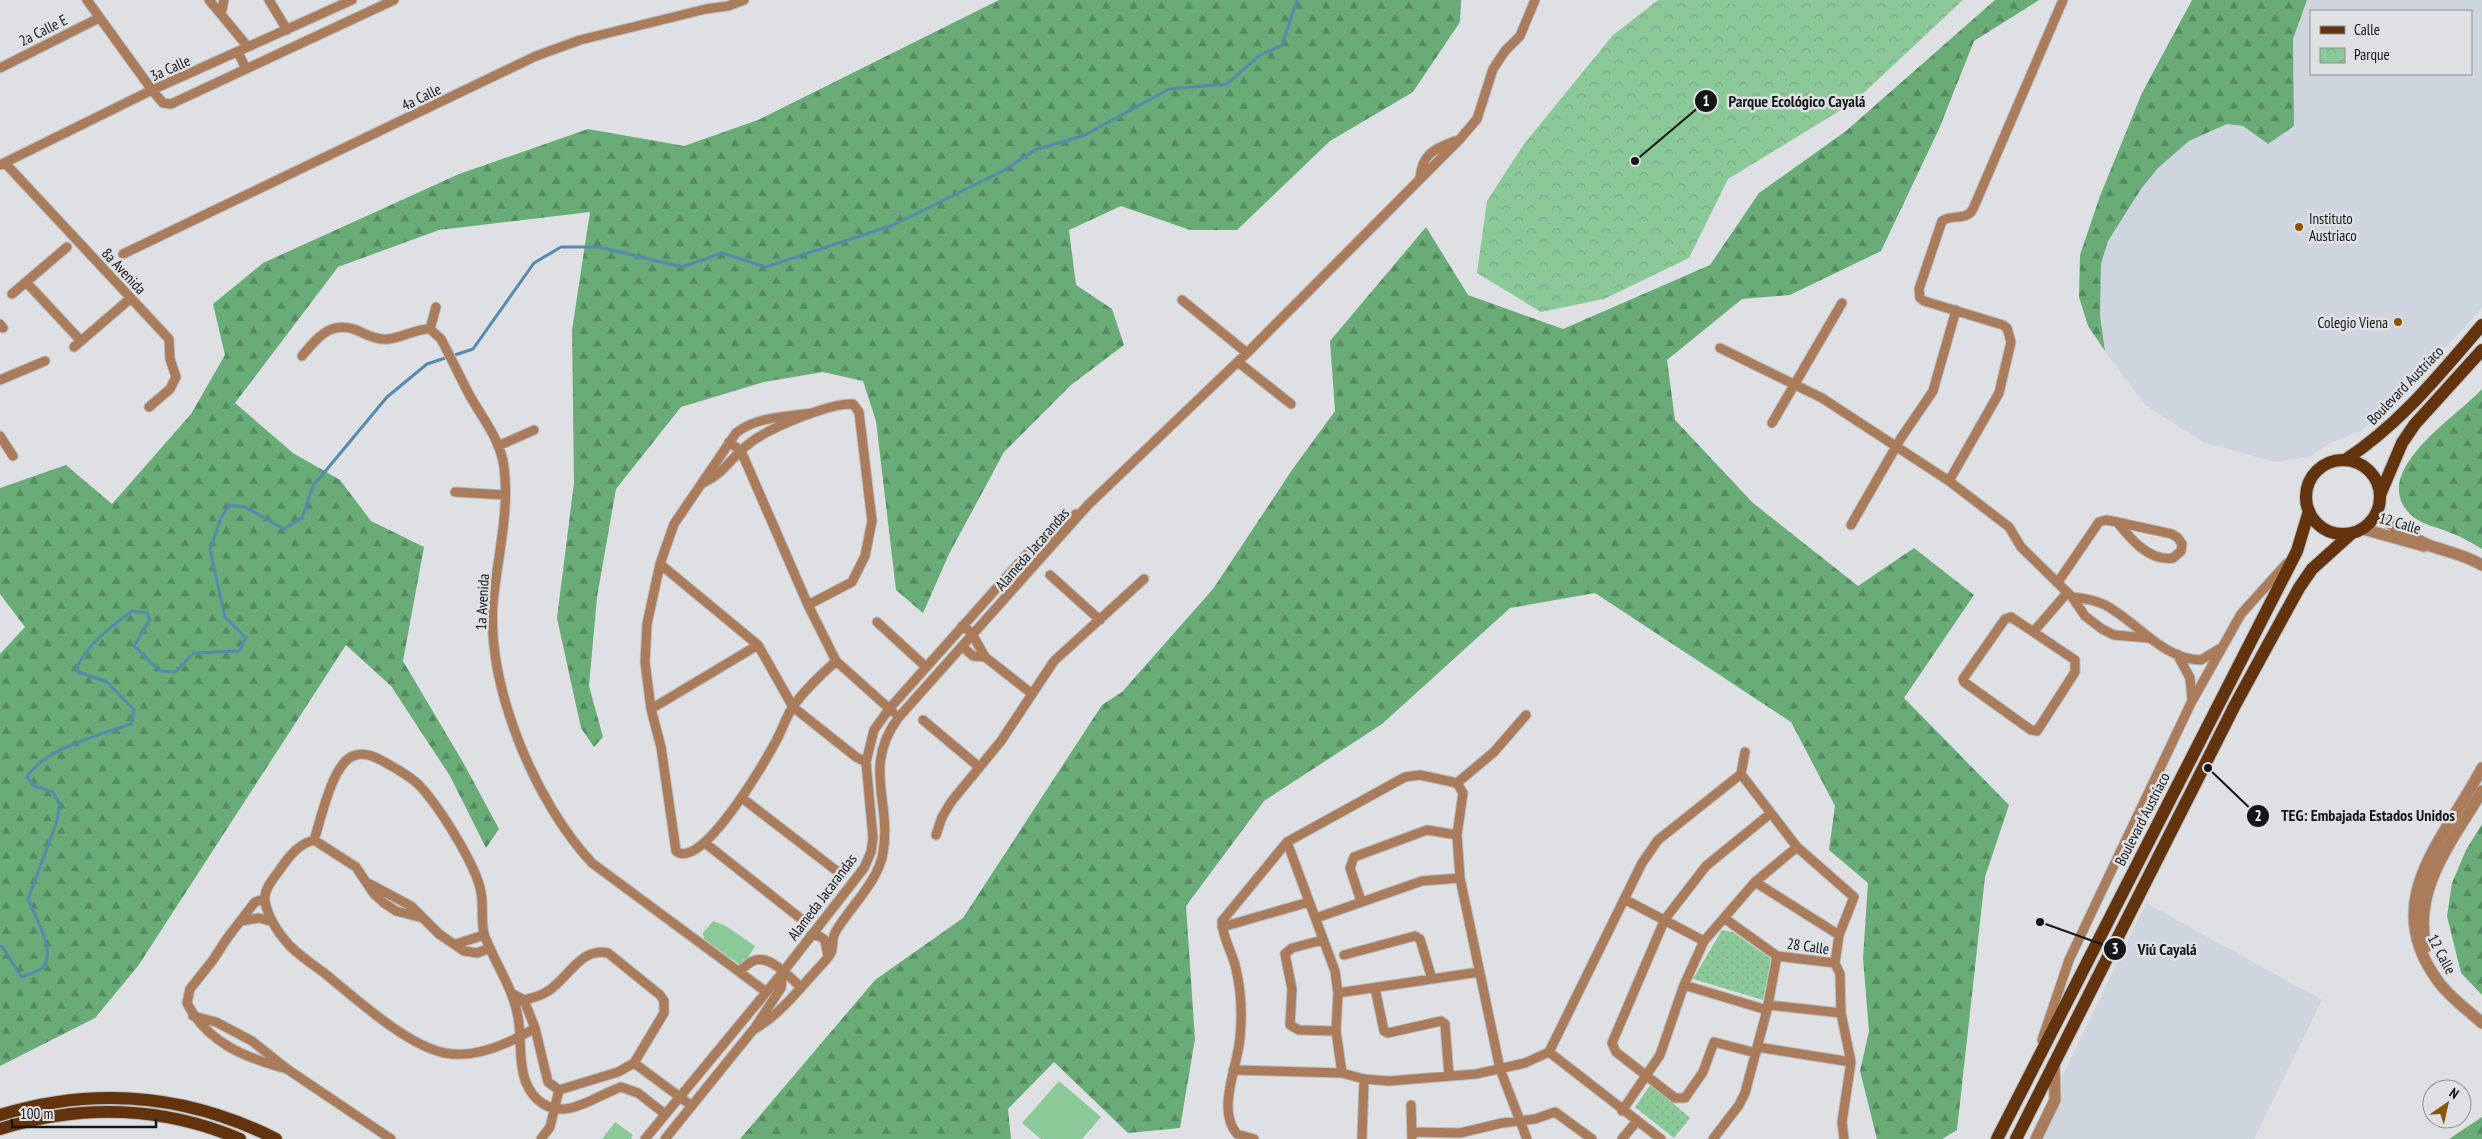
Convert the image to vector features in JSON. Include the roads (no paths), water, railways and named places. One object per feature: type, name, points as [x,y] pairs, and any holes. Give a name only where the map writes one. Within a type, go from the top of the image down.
[{"type":"main road","name":"Boulevard Austríaco","points":[[2345,460],[2375,440],[2414,404],[2482,325]]},
{"type":"main road","points":[[2380,495],[2377,483],[2367,469],[2345,460],[2325,465],[2314,475],[2306,493],[2309,512],[2316,522],[2327,530],[2339,534],[2358,531],[2371,523],[2377,513],[2380,495],[2402,443],[2415,424],[2482,350]]},
{"type":"main road","name":"Boulevard Austríaco","points":[[1997,1139],[2297,551],[2309,512]]},
{"type":"main road","name":"Boulevard Austríaco","points":[[2016,1139],[2235,705],[2299,588],[2312,569],[2358,531]]},
{"type":"main road","points":[[0,1115],[62,1100],[99,1098],[157,1100],[203,1109],[241,1122],[276,1139]]},
{"type":"main road","points":[[0,1129],[63,1114],[124,1111],[179,1119],[240,1139]]},
{"type":"street","points":[[87,0],[152,90],[163,103],[171,104],[394,0]]},
{"type":"street","points":[[209,0],[248,47]]},
{"type":"street","points":[[221,14],[224,0]]},
{"type":"street","points":[[269,0],[287,30]]},
{"type":"street","name":"3a Calle","points":[[2,164],[152,90],[352,0]]},
{"type":"street","points":[[706,9],[713,0]]},
{"type":"street","name":"4a Calle","points":[[123,254],[536,56],[580,40],[706,9],[728,6],[744,0]]},
{"type":"street","points":[[1088,505],[1238,362],[1420,178],[1421,165],[1430,154],[1436,149],[1460,139],[1477,119],[1493,69],[1505,51],[1520,36],[1535,0]]},
{"type":"street","points":[[1948,481],[1999,393],[2011,342],[2007,328],[2002,325],[1924,301],[1919,293],[1938,227],[1946,218],[1971,214],[2063,0]]},
{"type":"street","points":[[335,8],[342,24]]},
{"type":"street","name":"2a Calle E","points":[[0,68],[99,18]]},
{"type":"street","points":[[238,52],[246,69]]},
{"type":"street","name":"8a Avenida","points":[[2,164],[169,339],[170,359],[176,372],[176,377],[170,389],[150,407]]},
{"type":"street","points":[[12,294],[67,247]]},
{"type":"street","points":[[26,283],[77,344],[131,298]]},
{"type":"street","points":[[1182,300],[1247,353]]},
{"type":"street","points":[[1772,423],[1842,303]]},
{"type":"street","points":[[302,356],[325,331],[340,326],[356,329],[373,338],[388,339],[416,330],[430,329],[436,307]]},
{"type":"street","points":[[1851,525],[1896,446],[1933,391],[1956,310]]},
{"type":"street","name":"1a Avenida","points":[[430,329],[441,339],[498,446],[504,467],[504,495],[493,631],[501,688],[509,715],[540,786],[574,844],[592,863],[765,991]]},
{"type":"street","points":[[1720,348],[1822,398],[1948,481],[2009,527],[2021,547],[2058,582],[2085,616],[2102,629],[2114,635],[2149,638]]},
{"type":"street","points":[[0,380],[45,361]]},
{"type":"street","points":[[1238,362],[1291,404]]},
{"type":"street","points":[[808,605],[852,582],[865,556],[872,521],[859,412],[853,404],[844,404],[812,413],[758,421],[745,426],[729,442],[674,524],[660,564],[647,624],[645,662],[651,709],[661,747],[676,851],[680,854],[688,854],[705,843],[742,798],[776,742],[793,707],[810,684],[836,661]]},
{"type":"street","points":[[703,483],[719,475],[741,451],[763,435],[812,413]]},
{"type":"street","points":[[498,446],[534,430]]},
{"type":"street","points":[[0,436],[13,456]]},
{"type":"street","points":[[729,442],[741,451],[808,605],[836,661],[898,718]]},
{"type":"street","points":[[455,492],[504,495]]},
{"type":"street","name":"Alameda Jacarandas","points":[[646,1139],[864,868],[871,852],[873,838],[866,762],[874,730],[889,709],[1028,554],[1060,525],[1088,505]]},
{"type":"street","name":"Alameda Jacarandas","points":[[665,1139],[753,1030],[769,1021],[828,957],[832,949],[835,931],[874,875],[883,855],[884,835],[878,768],[884,742],[898,718],[974,636],[1088,505]]},
{"type":"street","name":"12 Calle","points":[[2377,513],[2397,528],[2429,545],[2470,558],[2482,565]]},
{"type":"street","points":[[2058,582],[2099,522],[2106,520],[2117,522],[2172,534],[2182,544],[2181,550],[2172,558],[2158,557],[2141,547],[2117,522]]},
{"type":"street","name":"12 Calle","points":[[2358,531],[2411,544],[2429,545]]},
{"type":"street","points":[[2029,1079],[2069,960],[2191,703],[2241,614],[2297,551]]},
{"type":"street","points":[[660,564],[758,645],[793,707],[856,757],[866,762]]},
{"type":"street","points":[[1050,575],[1100,620]]},
{"type":"street","points":[[936,835],[942,817],[951,802],[1001,741],[1031,693],[1054,661],[1144,579]]},
{"type":"street","points":[[2034,631],[2070,595]]},
{"type":"street","points":[[2070,595],[2102,603],[2149,638],[2176,654],[2201,660],[2221,648]]},
{"type":"street","points":[[2005,619],[2015,619],[2034,631],[2075,660],[2076,665],[2075,672],[2037,731],[2024,725],[1964,682],[1963,679],[2005,619]]},
{"type":"street","points":[[877,622],[926,667]]},
{"type":"street","points":[[962,626],[974,636],[985,657],[1031,693]]},
{"type":"street","points":[[651,709],[758,645]]},
{"type":"street","points":[[963,648],[973,656],[985,657]]},
{"type":"street","points":[[2176,654],[2190,678],[2191,703]]},
{"type":"street","points":[[1457,783],[1494,752],[1526,715]]},
{"type":"street","points":[[922,720],[979,767]]},
{"type":"street","points":[[1233,1070],[1342,1073],[1364,1079],[1389,1081],[1476,1074],[1525,1064],[1549,1052],[1642,863],[1658,840],[1740,774],[1745,752]]},
{"type":"street","points":[[314,840],[330,788],[349,757],[358,754],[375,756],[418,784],[436,808],[471,863],[481,891],[484,935],[534,1028],[548,1082],[559,1090]]},
{"type":"street","name":"12 Calle","points":[[2482,768],[2425,866],[2415,892],[2413,922],[2416,938],[2429,968],[2439,983],[2482,1023]]},
{"type":"street","points":[[1740,774],[1797,847],[1854,897],[1839,935],[1836,963],[1840,974],[1841,1013],[1850,1062],[1842,1122],[1844,1139]]},
{"type":"street","points":[[1254,1139],[1237,1134],[1229,1121],[1230,1079],[1237,1060],[1240,1036],[1239,990],[1236,970],[1222,922],[1287,842],[1405,777],[1420,776],[1457,783],[1463,793],[1457,835],[1460,878],[1500,1069],[1527,1139]]},
{"type":"street","name":"12 Calle","points":[[2446,989],[2432,965],[2426,948],[2423,934],[2424,905],[2436,868],[2482,791]]},
{"type":"street","points":[[742,798],[842,875]]},
{"type":"street","points":[[1771,813],[1706,866],[1665,919],[1612,1043],[1616,1052],[1680,1100],[1685,1098],[1703,1072],[1714,1042],[1756,1050],[1850,1062]]},
{"type":"street","points":[[1361,901],[1350,868],[1354,857],[1427,830],[1457,835]]},
{"type":"street","points":[[490,948],[477,953],[464,952],[456,944],[439,934],[423,918],[396,911],[374,894],[370,884],[346,858],[314,840],[302,843],[286,861],[266,890],[264,899],[270,921],[290,946],[397,1030],[417,1042],[445,1054],[467,1054],[494,1048],[520,1037],[534,1028]]},
{"type":"street","points":[[1287,842],[1336,971],[1338,993],[1336,1031],[1342,1073]]},
{"type":"street","points":[[705,843],[805,922]]},
{"type":"street","points":[[1622,1111],[1660,1055],[1684,986],[1704,941],[1755,882],[1797,847]]},
{"type":"street","points":[[1316,918],[1422,881],[1460,878]]},
{"type":"street","points":[[1755,882],[1839,935]]},
{"type":"street","points":[[1624,898],[1704,941]]},
{"type":"street","points":[[264,899],[255,902],[190,989],[186,1003],[193,1016],[214,1038],[232,1050],[287,1070]]},
{"type":"street","points":[[1222,927],[1309,902]]},
{"type":"street","points":[[836,904],[836,909],[843,912],[852,907]]},
{"type":"street","points":[[241,921],[259,918],[270,921]]},
{"type":"street","points":[[1713,1139],[1739,1105],[1745,1093],[1767,1008],[1776,956],[1724,918]]},
{"type":"street","points":[[456,944],[484,935]]},
{"type":"street","points":[[811,935],[819,936],[825,940],[828,957]]},
{"type":"street","points":[[1344,955],[1415,936],[1420,939],[1432,980]]},
{"type":"street","points":[[1323,940],[1292,948],[1285,954],[1292,990],[1290,1025],[1298,1030],[1336,1031]]},
{"type":"street","points":[[517,999],[538,997],[550,991],[588,954],[599,951],[608,953],[660,995],[664,1001],[664,1013],[634,1064],[618,1072],[559,1090]]},
{"type":"street","name":"28 Calle","points":[[1776,956],[1836,963]]},
{"type":"street","points":[[740,971],[753,961],[769,962],[801,987]]},
{"type":"street","points":[[753,1030],[779,993],[783,983],[782,972]]},
{"type":"street","points":[[1338,993],[1480,972]]},
{"type":"street","points":[[1684,986],[1767,1008],[1841,1013]]},
{"type":"street","points":[[1375,988],[1384,1031],[1388,1033],[1441,1022],[1445,1024],[1449,1076]]},
{"type":"street","points":[[517,999],[520,1060],[530,1088],[537,1099],[555,1110],[566,1109],[586,1103],[621,1087],[638,1093],[665,1114]]},
{"type":"street","points":[[193,1016],[216,1022],[252,1041],[287,1070],[391,1139]]},
{"type":"street","points":[[1549,1052],[1622,1111],[1661,1139]]},
{"type":"street","points":[[2036,1139],[2055,1100],[2054,1063]]},
{"type":"street","points":[[634,1064],[692,1106]]},
{"type":"street","points":[[1362,1139],[1364,1079]]},
{"type":"street","points":[[541,1139],[550,1127],[559,1090]]},
{"type":"street","points":[[1411,1104],[1412,1135],[1460,1133],[1536,1119],[1555,1112],[1592,1139]]},
{"type":"street","points":[[1622,1139],[1636,1121]]},
{"type":"waterway","points":[[0,946],[3,947],[21,977],[39,970],[45,964],[47,946],[28,899],[56,824],[60,805],[53,792],[33,785],[27,777],[35,767],[60,750],[131,724],[134,710],[107,682],[76,671],[92,645],[132,611],[147,613],[150,620],[134,646],[160,671],[175,672],[194,653],[239,651],[246,638],[225,617],[210,550],[221,518],[229,505],[245,507],[284,529],[302,518],[313,486],[387,397],[427,364],[473,349],[534,263],[561,247],[599,247],[682,267],[722,253],[766,267],[893,225],[1003,171],[1035,150],[1085,135],[1169,89],[1227,84],[1259,56],[1282,45],[1297,0]]},
{"type":"place","name":"Parque Ecológico Cayalá","points":[[1635,161]]},
{"type":"place","name":"Instituto Austriaco","points":[[2299,227]]},
{"type":"place","name":"Colegio Viena","points":[[2398,322]]},
{"type":"place","name":"TEG: Embajada Estados Unidos","points":[[2208,768]]},
{"type":"place","name":"Viú Cayalá","points":[[2040,922]]}]
